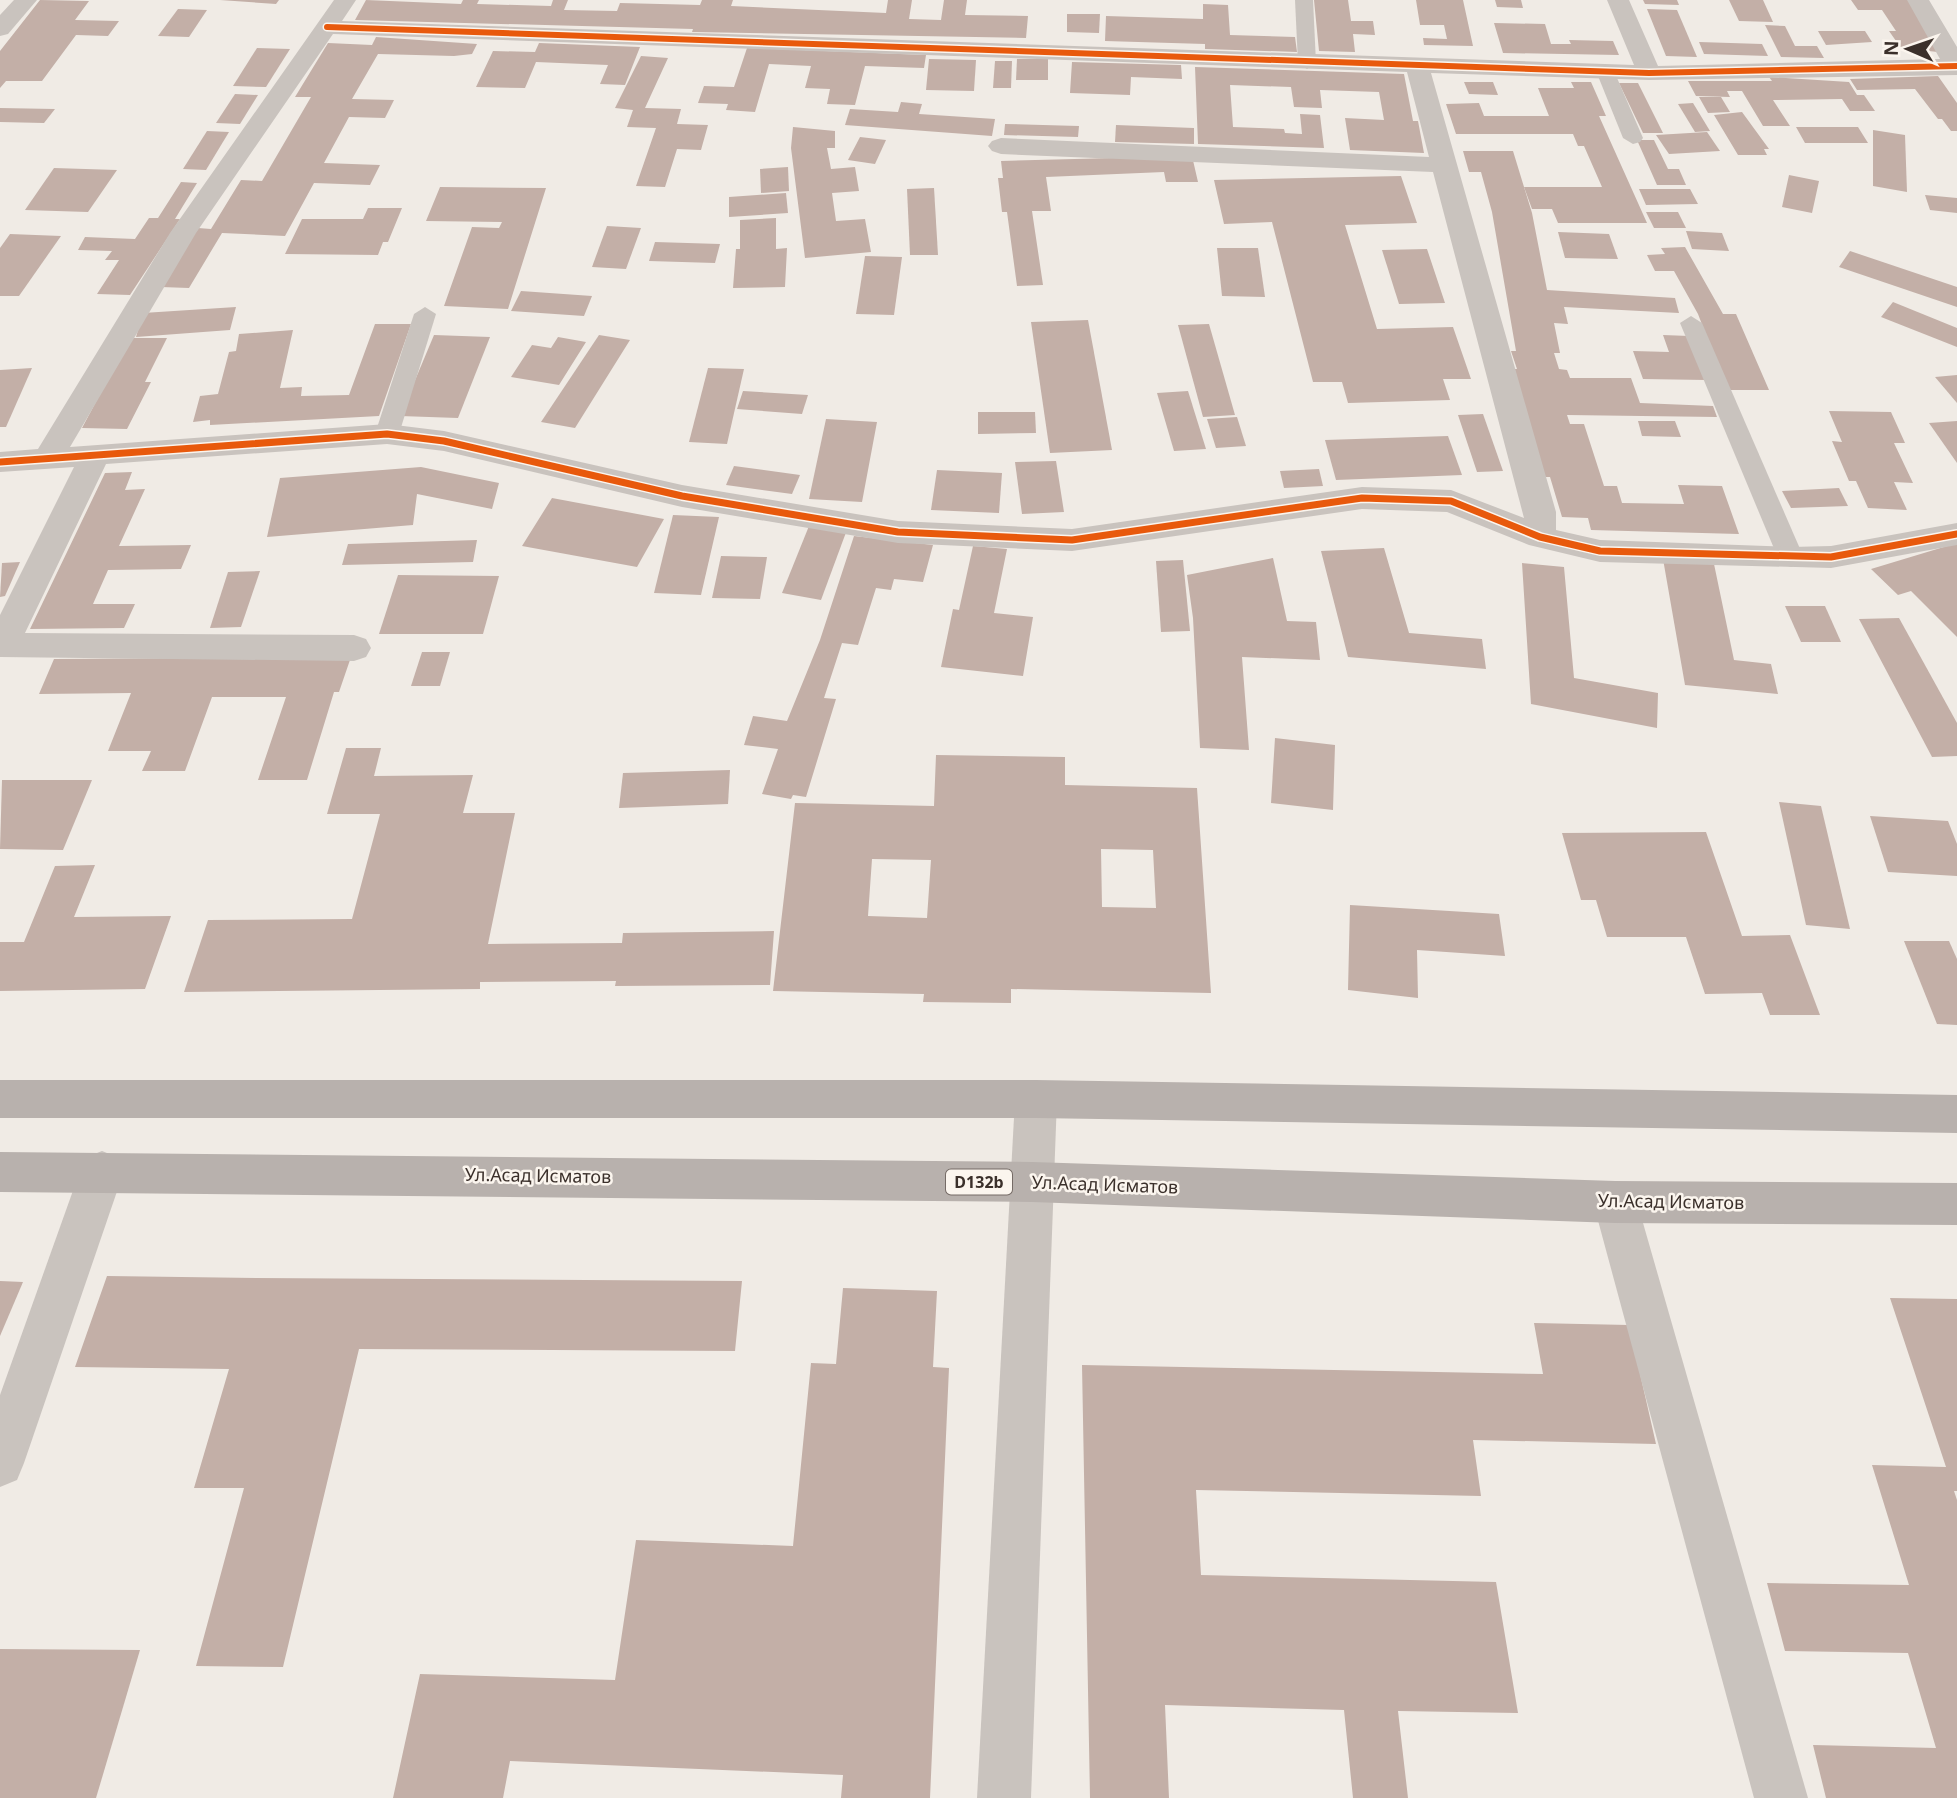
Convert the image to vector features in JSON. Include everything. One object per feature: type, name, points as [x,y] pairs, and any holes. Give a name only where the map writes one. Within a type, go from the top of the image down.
[{"type":"main road","points":[[0,1099],[1036,1099],[1957,1114]]},
{"type":"main road","name":"Ул.Асад Исматов","points":[[0,1172],[1032,1182],[1615,1202],[1957,1204]]},
{"type":"street","points":[[0,29],[26,0]]},
{"type":"street","points":[[49,457],[183,233],[345,0]]},
{"type":"street","points":[[1618,0],[1649,73]]},
{"type":"street","points":[[327,27],[1649,73],[1957,67],[1918,0]]},
{"type":"street","points":[[1417,66],[1442,165],[1540,512],[1540,537]]},
{"type":"street","points":[[1001,146],[1442,165]]},
{"type":"street","points":[[0,462],[387,434],[444,441],[682,496],[898,532],[1072,540],[1362,499],[1451,501],[1540,537],[1601,551],[1831,557],[1957,534]]},
{"type":"street","points":[[96,454],[1,645],[354,648]]},
{"type":"street","points":[[1004,1798],[1036,1099]]},
{"type":"street","points":[[0,1462],[102,1171]]},
{"type":"street","points":[[1615,1202],[1781,1798]]},
{"type":"lane","points":[[1304,0],[1307,63]]},
{"type":"lane","points":[[1605,71],[1633,138]]},
{"type":"lane","points":[[387,434],[425,314]]},
{"type":"lane","points":[[1691,323],[1791,558]]},
{"type":"building","points":[[40,0],[89,1],[75,20],[119,21],[108,36],[76,35],[42,81],[6,81],[0,88],[0,51]]},
{"type":"building","points":[[220,0],[279,0],[276,4]]},
{"type":"building","points":[[366,0],[461,4],[463,0],[479,0],[477,4],[551,6],[553,0],[568,0],[564,10],[617,11],[620,3],[700,5],[702,0],[733,0],[731,6],[886,13],[888,0],[912,0],[909,19],[941,20],[944,0],[967,0],[965,15],[1028,16],[1026,38],[692,32],[693,29],[355,20]]},
{"type":"building","points":[[1314,0],[1348,0],[1351,21],[1373,21],[1375,35],[1353,34],[1355,52],[1319,51]]},
{"type":"building","points":[[1416,0],[1463,0],[1473,46],[1424,45],[1423,38],[1447,39],[1444,25],[1420,25]]},
{"type":"building","points":[[1495,0],[1521,0],[1523,8],[1497,7]]},
{"type":"building","points":[[1643,0],[1677,0],[1679,5],[1645,4]]},
{"type":"building","points":[[1729,0],[1763,0],[1773,22],[1739,21]]},
{"type":"building","points":[[1851,0],[1911,0],[1947,53],[1901,48],[1889,31],[1896,31],[1882,10],[1858,10]]},
{"type":"building","points":[[1203,4],[1228,5],[1230,35],[1295,37],[1297,52],[1205,49],[1205,44],[1105,41],[1106,16],[1203,19]]},
{"type":"building","points":[[178,9],[207,10],[189,37],[158,36]]},
{"type":"building","points":[[1647,9],[1677,10],[1697,57],[1666,56]]},
{"type":"building","points":[[1067,14],[1100,14],[1099,33],[1067,32]]},
{"type":"building","points":[[1494,23],[1545,24],[1551,44],[1571,44],[1569,40],[1613,41],[1619,55],[1503,53]]},
{"type":"building","points":[[1765,25],[1785,26],[1795,46],[1817,46],[1824,58],[1781,57]]},
{"type":"building","points":[[1818,31],[1865,31],[1872,42],[1826,45]]},
{"type":"building","points":[[376,37],[477,44],[472,54],[454,56],[378,54],[352,99],[394,100],[385,118],[349,117],[324,163],[380,165],[370,185],[314,183],[285,236],[222,233],[189,288],[161,287],[198,228],[211,229],[241,180],[262,181],[311,97],[295,97],[328,43],[372,45]]},
{"type":"building","points":[[1699,42],[1762,44],[1768,56],[1704,54]]},
{"type":"building","points":[[539,43],[640,47],[625,85],[600,84],[608,65],[536,62],[525,88],[476,87],[493,51],[535,52]]},
{"type":"building","points":[[257,48],[290,49],[266,87],[233,86]]},
{"type":"building","points":[[747,48],[926,55],[924,68],[865,66],[855,105],[827,104],[830,89],[805,88],[811,66],[769,64],[755,112],[726,110],[728,104],[698,103],[704,86],[734,87]]},
{"type":"building","points":[[641,56],[668,58],[645,108],[681,109],[677,124],[708,125],[701,150],[677,149],[665,187],[636,186],[656,128],[627,127],[633,110],[615,108]]},
{"type":"building","points":[[929,59],[976,60],[974,91],[926,90]]},
{"type":"building","points":[[1017,59],[1048,59],[1048,80],[1016,80]]},
{"type":"building","points":[[995,61],[1012,61],[1011,88],[993,88]]},
{"type":"building","points":[[1072,62],[1181,65],[1182,79],[1131,77],[1130,95],[1070,93]]},
{"type":"building","points":[[1195,67],[1404,74],[1413,121],[1418,121],[1424,153],[1350,150],[1345,118],[1384,120],[1379,92],[1320,90],[1322,108],[1294,107],[1291,87],[1230,85],[1233,127],[1284,129],[1285,133],[1302,134],[1300,114],[1320,115],[1324,148],[1198,144]]},
{"type":"building","points":[[1938,76],[1957,103],[1957,131],[1951,131],[1942,119],[1938,119],[1915,89],[1857,90],[1850,79]]},
{"type":"building","points":[[1769,77],[1849,82],[1857,95],[1864,95],[1875,111],[1850,111],[1842,99],[1773,100],[1790,126],[1763,126],[1742,91],[1727,91],[1730,97],[1696,96],[1688,81],[1772,81]]},
{"type":"building","points":[[1464,82],[1493,82],[1498,95],[1469,94]]},
{"type":"building","points":[[1571,82],[1591,82],[1606,116],[1599,116],[1647,223],[1558,223],[1552,209],[1532,209],[1524,187],[1602,187],[1584,146],[1578,146],[1573,134],[1456,134],[1446,104],[1479,103],[1484,116],[1549,116],[1538,88],[1574,88]]},
{"type":"building","points":[[1619,83],[1638,83],[1663,133],[1643,133]]},
{"type":"building","points":[[235,94],[258,95],[240,124],[216,123]]},
{"type":"building","points":[[1699,97],[1721,97],[1730,112],[1708,113]]},
{"type":"building","points":[[901,102],[922,104],[919,114],[995,119],[992,136],[845,125],[850,109],[898,112]]},
{"type":"building","points":[[1693,103],[1710,131],[1695,132],[1678,104]]},
{"type":"building","points":[[0,108],[55,109],[44,123],[0,122]]},
{"type":"building","points":[[1742,112],[1769,149],[1764,149],[1767,155],[1738,155],[1714,115]]},
{"type":"building","points":[[1005,124],[1079,126],[1078,137],[1004,135]]},
{"type":"building","points":[[1116,125],[1194,128],[1194,144],[1115,142]]},
{"type":"building","points":[[793,127],[835,131],[835,148],[827,148],[831,169],[855,167],[859,191],[832,193],[836,221],[865,219],[871,252],[805,258],[791,148]]},
{"type":"building","points":[[1796,127],[1858,127],[1868,143],[1805,143]]},
{"type":"building","points":[[1873,130],[1905,135],[1907,192],[1873,186]]},
{"type":"building","points":[[207,131],[229,132],[206,170],[183,169]]},
{"type":"building","points":[[1707,132],[1720,151],[1669,154],[1656,135]]},
{"type":"building","points":[[860,137],[886,140],[875,164],[848,160]]},
{"type":"building","points":[[1637,140],[1654,140],[1668,169],[1679,169],[1686,185],[1657,185]]},
{"type":"building","points":[[1463,151],[1513,151],[1532,213],[1547,290],[1675,298],[1679,313],[1564,307],[1568,324],[1554,323],[1560,353],[1554,353],[1559,369],[1567,370],[1570,378],[1631,378],[1640,403],[1713,406],[1717,417],[1567,415],[1570,424],[1584,424],[1604,486],[1617,486],[1622,503],[1684,504],[1678,485],[1722,486],[1739,534],[1591,530],[1588,518],[1562,517],[1550,477],[1544,477],[1512,369],[1517,369],[1511,351],[1516,351],[1492,212],[1481,172],[1469,172]]},
{"type":"building","points":[[1192,156],[1198,182],[1166,182],[1164,172],[1046,177],[1051,211],[1032,211],[1043,285],[1017,286],[1007,212],[1002,212],[998,178],[1003,178],[1001,161]]},
{"type":"building","points":[[788,167],[789,191],[761,193],[760,169]]},
{"type":"building","points":[[54,168],[117,170],[88,212],[25,210]]},
{"type":"building","points":[[1789,175],[1819,181],[1812,213],[1782,207]]},
{"type":"building","points":[[1401,176],[1417,223],[1345,225],[1377,329],[1453,327],[1471,379],[1443,379],[1450,400],[1348,403],[1342,382],[1313,382],[1272,222],[1224,224],[1214,180]]},
{"type":"building","points":[[181,182],[197,183],[175,219],[180,219],[130,295],[97,294],[119,260],[105,260],[112,251],[78,250],[85,237],[135,239],[149,218],[158,218]]},
{"type":"building","points":[[440,187],[546,188],[508,309],[444,306],[472,227],[499,228],[502,222],[426,221]]},
{"type":"building","points":[[934,188],[938,255],[910,255],[907,189]]},
{"type":"building","points":[[1639,189],[1690,189],[1698,204],[1646,205]]},
{"type":"building","points":[[786,193],[788,213],[729,217],[729,197]]},
{"type":"building","points":[[1925,195],[1957,198],[1957,213],[1930,210]]},
{"type":"building","points":[[368,208],[402,208],[388,242],[383,242],[378,255],[285,254],[302,219],[363,219]]},
{"type":"building","points":[[1646,212],[1678,212],[1686,228],[1654,228]]},
{"type":"building","points":[[776,218],[776,249],[787,248],[785,287],[733,288],[736,249],[740,249],[740,220]]},
{"type":"building","points":[[607,226],[641,228],[626,269],[592,267]]},
{"type":"building","points":[[1686,231],[1722,233],[1729,251],[1692,249]]},
{"type":"building","points":[[1558,232],[1609,234],[1618,259],[1565,258]]},
{"type":"building","points":[[10,234],[61,236],[19,296],[0,296],[0,248]]},
{"type":"building","points":[[655,242],[720,244],[715,263],[649,261]]},
{"type":"building","points":[[1685,247],[1723,314],[1736,314],[1769,390],[1727,390],[1698,314],[1674,271],[1655,271],[1647,255],[1665,254],[1661,248]]},
{"type":"building","points":[[1217,248],[1258,248],[1265,297],[1222,296]]},
{"type":"building","points":[[1427,249],[1445,303],[1399,304],[1382,250]]},
{"type":"building","points":[[1850,251],[1957,287],[1957,307],[1839,267]]},
{"type":"building","points":[[865,256],[902,257],[894,315],[856,314]]},
{"type":"building","points":[[521,291],[592,296],[584,316],[511,311]]},
{"type":"building","points":[[1893,302],[1957,328],[1957,347],[1881,317]]},
{"type":"building","points":[[236,307],[230,330],[136,337],[143,313]]},
{"type":"building","points":[[1088,320],[1112,450],[1050,453],[1031,322]]},
{"type":"building","points":[[375,324],[411,324],[379,416],[210,425],[210,420],[193,422],[200,396],[218,394],[229,352],[236,351],[239,334],[293,330],[280,388],[302,387],[301,396],[349,395]]},
{"type":"building","points":[[1209,324],[1235,415],[1203,417],[1178,325]]},
{"type":"building","points":[[434,335],[490,337],[458,418],[400,416]]},
{"type":"building","points":[[599,335],[630,340],[575,428],[541,422]]},
{"type":"building","points":[[1663,335],[1689,336],[1706,380],[1643,379],[1633,351],[1669,352]]},
{"type":"building","points":[[558,337],[586,342],[559,385],[511,377],[532,345],[551,348]]},
{"type":"building","points":[[130,338],[167,338],[145,382],[151,382],[127,429],[82,428]]},
{"type":"building","points":[[32,368],[6,427],[0,427],[0,370]]},
{"type":"building","points":[[708,368],[744,369],[727,444],[689,442]]},
{"type":"building","points":[[1957,375],[1957,403],[1935,377]]},
{"type":"building","points":[[743,391],[808,395],[802,414],[737,409]]},
{"type":"building","points":[[1188,391],[1206,449],[1174,451],[1157,393]]},
{"type":"building","points":[[1829,411],[1891,412],[1905,443],[1894,443],[1913,483],[1894,482],[1907,510],[1868,508],[1856,481],[1849,481],[1832,441],[1842,442]]},
{"type":"building","points":[[978,412],[1035,412],[1036,433],[978,434]]},
{"type":"building","points":[[1483,414],[1503,471],[1477,472],[1458,415]]},
{"type":"building","points":[[1237,417],[1246,446],[1216,448],[1207,419]]},
{"type":"building","points":[[826,419],[877,422],[862,502],[809,499]]},
{"type":"building","points":[[1638,421],[1675,421],[1681,437],[1642,436]]},
{"type":"building","points":[[1957,421],[1957,463],[1929,423]]},
{"type":"building","points":[[1448,436],[1462,475],[1336,480],[1325,440]]},
{"type":"building","points":[[1056,461],[1064,512],[1022,514],[1015,462]]},
{"type":"building","points":[[734,466],[800,475],[792,494],[726,485]]},
{"type":"building","points":[[421,467],[499,483],[492,509],[417,494],[413,525],[267,537],[280,478]]},
{"type":"building","points":[[1319,469],[1323,486],[1284,488],[1280,471]]},
{"type":"building","points":[[937,470],[1002,473],[999,513],[931,510]]},
{"type":"building","points":[[132,472],[125,490],[145,489],[119,546],[191,545],[181,569],[108,570],[93,604],[135,604],[124,628],[30,629],[105,473]]},
{"type":"building","points":[[1839,488],[1848,506],[1791,508],[1782,491]]},
{"type":"building","points":[[552,498],[664,519],[637,567],[522,546]]},
{"type":"building","points":[[673,515],[719,517],[701,595],[654,593]]},
{"type":"building","points":[[811,521],[848,527],[821,600],[782,593]]},
{"type":"building","points":[[854,536],[933,545],[923,582],[894,579],[891,590],[876,588],[858,645],[842,643],[824,698],[836,699],[806,797],[793,795],[791,799],[762,794],[778,749],[744,745],[753,716],[787,721],[820,640]]},
{"type":"building","points":[[477,540],[473,562],[342,565],[348,544]]},
{"type":"building","points":[[1957,543],[1957,637],[1911,591],[1898,595],[1871,569]]},
{"type":"building","points":[[973,546],[1007,549],[994,613],[1033,617],[1023,676],[941,667],[953,609],[959,610]]},
{"type":"building","points":[[1384,548],[1409,633],[1482,639],[1486,669],[1348,657],[1321,551]]},
{"type":"building","points":[[721,556],[767,557],[760,599],[712,598]]},
{"type":"building","points":[[1273,558],[1287,621],[1316,622],[1320,660],[1242,657],[1249,750],[1200,748],[1193,618],[1187,575]]},
{"type":"building","points":[[1663,559],[1714,564],[1734,660],[1771,664],[1778,694],[1685,685]]},
{"type":"building","points":[[1183,560],[1190,631],[1161,632],[1156,561]]},
{"type":"building","points":[[20,562],[5,596],[0,597],[2,563]]},
{"type":"building","points":[[1522,563],[1564,567],[1574,678],[1658,693],[1657,728],[1531,704]]},
{"type":"building","points":[[260,571],[241,627],[210,628],[228,572]]},
{"type":"building","points":[[398,575],[499,576],[483,634],[379,634]]},
{"type":"building","points":[[1785,606],[1825,606],[1841,642],[1801,642]]},
{"type":"building","points":[[1899,618],[1957,723],[1957,756],[1932,757],[1859,619]]},
{"type":"building","points":[[422,652],[450,652],[440,686],[411,686]]},
{"type":"building","points":[[351,657],[339,692],[334,692],[307,780],[258,780],[286,697],[212,697],[185,771],[142,771],[151,751],[108,751],[131,693],[39,694],[54,659]]},
{"type":"building","points":[[1275,738],[1335,745],[1333,810],[1271,803]]},
{"type":"building","points":[[346,748],[381,748],[374,776],[473,775],[463,813],[515,813],[488,944],[622,943],[623,933],[774,931],[770,985],[615,986],[616,981],[480,982],[480,989],[184,992],[208,920],[352,919],[380,814],[327,814]]},
{"type":"building","points":[[936,755],[1065,757],[1065,785],[1197,788],[1211,993],[1011,989],[1011,1003],[923,1002],[924,994],[773,991],[795,803],[934,806]],"holes":[[[1101,849],[1153,850],[1156,908],[1102,907]],[[872,859],[931,860],[927,918],[868,916]]]},
{"type":"building","points":[[730,770],[728,804],[619,808],[623,773]]},
{"type":"building","points":[[2,780],[92,780],[63,850],[0,849]]},
{"type":"building","points":[[1779,802],[1821,806],[1850,929],[1806,925]]},
{"type":"building","points":[[1870,816],[1948,821],[1957,844],[1957,876],[1888,872]]},
{"type":"building","points":[[1706,832],[1742,936],[1790,935],[1820,1015],[1770,1015],[1762,993],[1705,994],[1686,937],[1607,937],[1596,900],[1581,900],[1562,833]]},
{"type":"building","points":[[95,865],[74,917],[171,916],[145,989],[0,991],[0,942],[24,942],[55,866]]},
{"type":"building","points":[[1350,905],[1499,914],[1505,956],[1417,950],[1418,998],[1348,990]]},
{"type":"building","points":[[1904,941],[1949,941],[1957,959],[1957,1025],[1937,1024]]},
{"type":"building","points":[[107,1276],[742,1281],[735,1351],[359,1349],[283,1667],[196,1666],[244,1488],[194,1488],[229,1369],[75,1367]]},
{"type":"building","points":[[0,1281],[23,1282],[0,1336]]},
{"type":"building","points":[[843,1288],[937,1291],[933,1367],[949,1368],[930,1798],[841,1798],[843,1775],[510,1761],[503,1798],[393,1798],[420,1674],[615,1680],[636,1540],[793,1546],[811,1363],[836,1364]]},
{"type":"building","points":[[1890,1298],[1957,1299],[1957,1491],[1954,1491],[1957,1500],[1957,1798],[1826,1798],[1813,1745],[1936,1748],[1908,1653],[1785,1651],[1767,1583],[1909,1585],[1872,1465],[1946,1467]]},
{"type":"building","points":[[1534,1323],[1629,1325],[1656,1444],[1473,1440],[1481,1496],[1196,1490],[1201,1575],[1496,1582],[1518,1713],[1398,1711],[1408,1798],[1353,1798],[1344,1710],[1165,1705],[1169,1798],[1090,1798],[1082,1365],[1543,1374]]},
{"type":"building","points":[[0,1649],[140,1650],[96,1798],[0,1798]]},
{"type":"cycle path","points":[[327,27],[1649,73],[1957,66]]},
{"type":"cycle path","points":[[0,462],[387,434],[444,441],[682,496],[898,532],[1072,540],[1362,498],[1451,501],[1540,537],[1600,551],[1831,557],[1957,534]]}]
